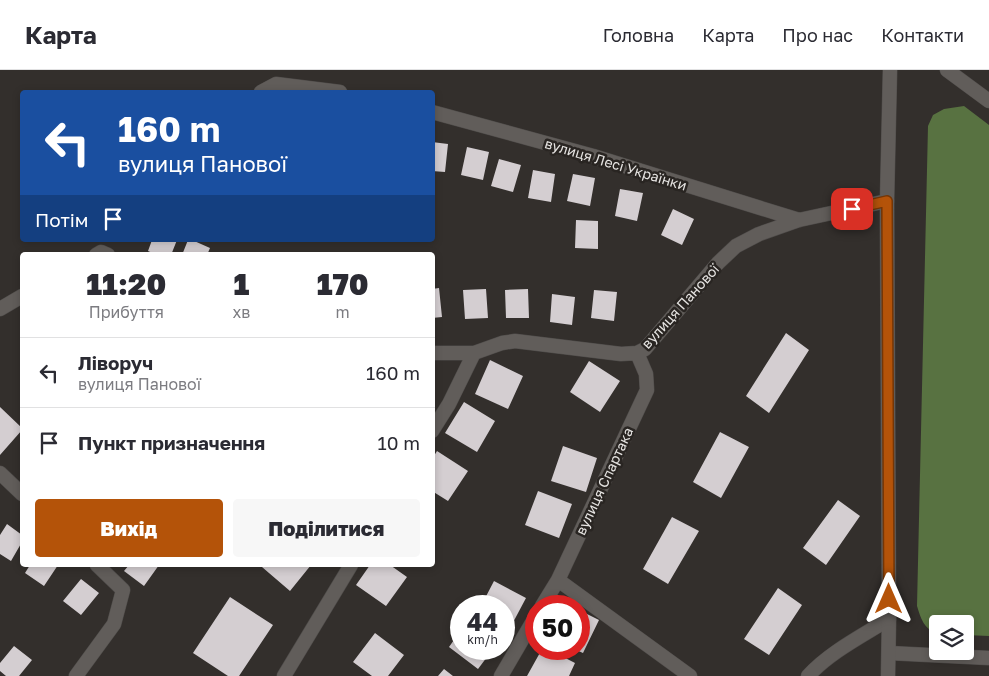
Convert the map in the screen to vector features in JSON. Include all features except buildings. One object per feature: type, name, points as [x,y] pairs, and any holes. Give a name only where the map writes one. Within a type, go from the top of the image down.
[{"type":"street","points":[[888,676],[890,619],[887,201],[890,70]]},
{"type":"street","points":[[947,70],[989,101]]},
{"type":"street","points":[[265,90],[276,84],[324,90]]},
{"type":"street","name":"вулиця Лесі Українки","points":[[435,113],[593,156],[799,220]]},
{"type":"street","name":"вулиця Панової","points":[[435,353],[474,353],[502,343],[515,341],[621,354],[637,354],[645,348],[718,263],[736,246],[759,234],[799,220],[887,201]]},
{"type":"street","points":[[0,309],[20,297]]},
{"type":"street","points":[[435,426],[449,404],[474,353]]},
{"type":"street","name":"вулиця Спартака","points":[[549,595],[558,580],[647,390],[646,374],[637,354]]},
{"type":"street","points":[[0,473],[20,492]]},
{"type":"street","points":[[76,676],[114,624],[123,590],[99,567]]},
{"type":"street","points":[[284,676],[350,567]]},
{"type":"street","points":[[558,580],[690,676]]},
{"type":"street","points":[[808,676],[834,654],[890,619]]},
{"type":"street","points":[[501,676],[525,635]]},
{"type":"street","points":[[889,653],[989,658]]},
{"type":"green space","points":[[964,106],[989,125],[989,636],[974,635],[974,615],[929,615],[929,629],[924,623],[917,606],[928,126],[933,115],[944,109]]},
{"type":"route","points":[[852,209],[887,201],[889,599]]}]
